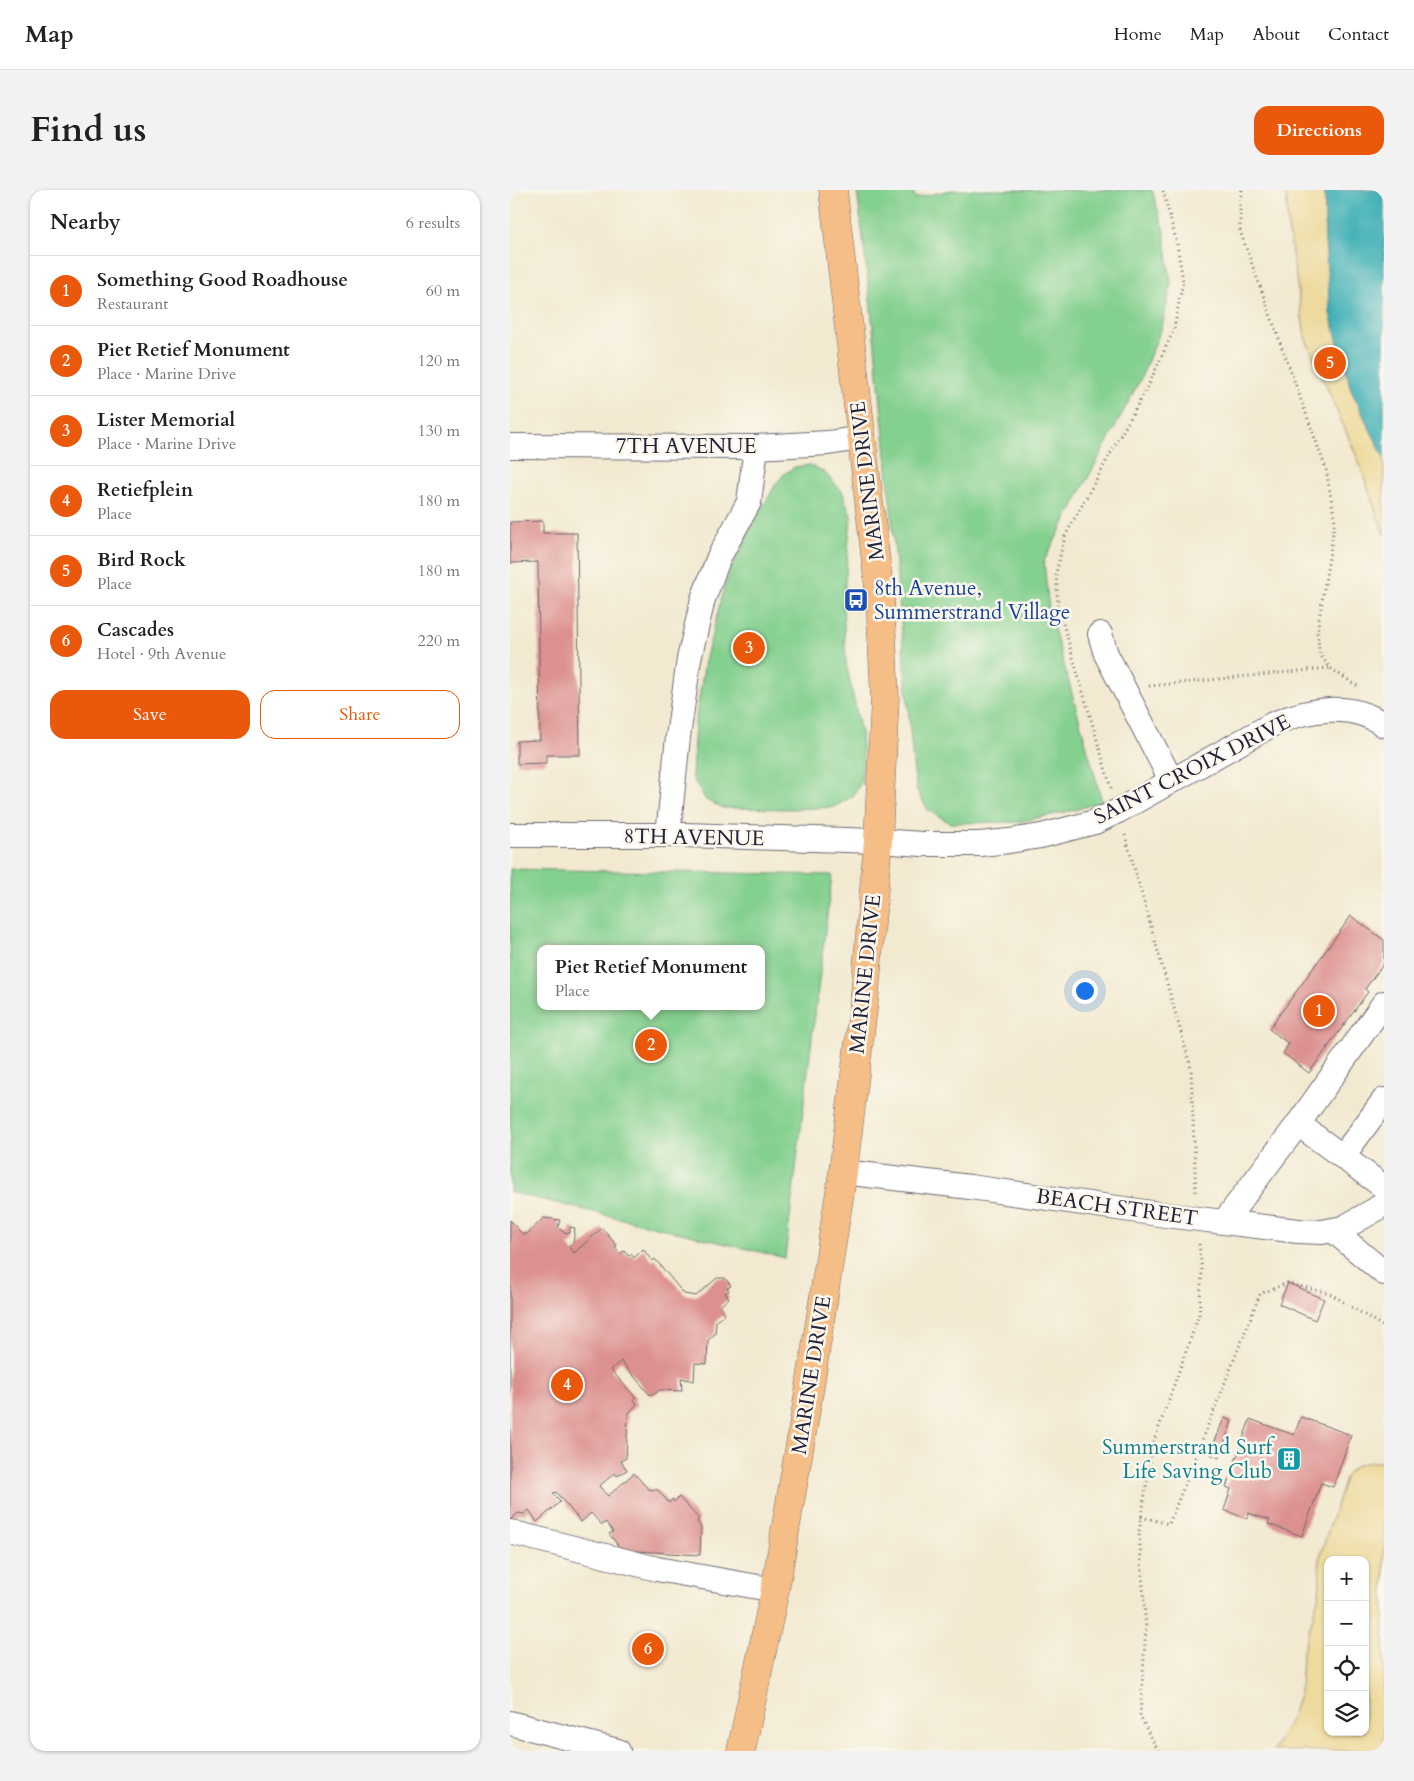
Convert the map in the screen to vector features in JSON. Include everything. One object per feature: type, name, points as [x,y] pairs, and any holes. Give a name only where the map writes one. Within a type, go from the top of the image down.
[{"type":"main road","name":"MARINE DRIVE","points":[[741,1751],[775,1590],[809,1392],[843,1172],[865,993],[878,841],[884,698],[880,597],[833,190]]},
{"type":"street","name":"7TH AVENUE","points":[[510,446],[756,447],[828,443],[862,438]]},
{"type":"street","points":[[668,835],[678,737],[689,658],[703,599],[719,557],[749,502],[756,447]]},
{"type":"street","points":[[1100,634],[1106,654],[1171,780]]},
{"type":"street","name":"SAINT CROIX DRIVE","points":[[878,841],[922,844],[980,844],[1041,836],[1095,822],[1118,812],[1171,780],[1273,724],[1312,711],[1354,712],[1376,719],[1384,725]]},
{"type":"street","name":"8TH AVENUE","points":[[510,835],[668,835],[878,841]]},
{"type":"street","points":[[1224,1222],[1298,1124],[1384,1003]]},
{"type":"street","points":[[1343,1156],[1384,1100]]},
{"type":"street","points":[[1298,1124],[1384,1187]]},
{"type":"street","name":"BEACH STREET","points":[[843,1172],[1298,1231],[1334,1231],[1343,1228],[1375,1210],[1384,1202]]},
{"type":"street","points":[[1334,1231],[1384,1273]]},
{"type":"street","points":[[510,1532],[657,1569],[775,1590]]},
{"type":"street","points":[[510,1723],[618,1751]]},
{"type":"path","points":[[1158,1751],[1140,1716],[1146,1628],[1139,1532],[1153,1444],[1199,1315],[1202,1270],[1197,1218],[1191,1068],[1058,606],[1056,573],[1065,536],[1150,382],[1174,329],[1183,281],[1177,244],[1162,190]]},
{"type":"path","points":[[1242,190],[1240,231],[1326,469],[1335,521],[1317,632],[1320,654],[1330,668],[1361,688]]},
{"type":"path","points":[[1123,688],[1330,668]]},
{"type":"path","points":[[1142,1517],[1169,1524],[1260,1294],[1287,1283],[1329,1293],[1384,1328]]},
{"type":"green space","points":[[857,190],[913,190],[915,198],[951,190],[1152,190],[1164,231],[1171,284],[1162,327],[1140,380],[1044,561],[1049,611],[1102,801],[1075,810],[1018,822],[950,823],[928,810],[917,791],[913,765],[881,405]]},
{"type":"green space","points":[[810,465],[824,472],[842,491],[851,516],[843,606],[846,663],[861,733],[863,757],[861,783],[853,796],[834,807],[795,809],[723,808],[706,800],[692,777],[695,723],[705,661],[723,591],[731,569],[758,515],[784,474],[795,467]]},
{"type":"green space","points":[[510,869],[832,875],[785,1258],[510,1192]]},
{"type":"sand","points":[[1286,190],[1325,190],[1325,242],[1351,390],[1384,458],[1384,535],[1357,457],[1305,337],[1288,226]]},
{"type":"sand","points":[[1384,1462],[1384,1751],[1273,1751],[1292,1716],[1300,1692],[1302,1655],[1318,1599],[1320,1584],[1319,1559],[1345,1478],[1356,1466],[1366,1463]]},
{"type":"water","points":[[1325,190],[1384,190],[1384,458],[1351,390],[1330,314],[1325,242]]},
{"type":"building","points":[[543,521],[543,533],[577,533],[580,755],[546,755],[546,763],[517,764],[517,741],[540,740],[538,562],[510,563],[510,522]]},
{"type":"building","points":[[1351,916],[1384,940],[1384,963],[1365,989],[1368,992],[1309,1073],[1283,1053],[1289,1044],[1269,1029]]},
{"type":"building","points":[[544,1218],[560,1220],[558,1227],[563,1232],[570,1233],[570,1227],[575,1228],[573,1243],[568,1246],[574,1253],[602,1228],[617,1246],[615,1247],[620,1254],[624,1251],[629,1256],[631,1254],[634,1258],[643,1249],[652,1261],[655,1259],[684,1294],[696,1296],[717,1278],[725,1278],[731,1286],[727,1288],[729,1291],[725,1293],[729,1298],[720,1306],[725,1314],[716,1321],[715,1334],[708,1340],[707,1364],[695,1363],[694,1381],[681,1378],[682,1391],[660,1390],[650,1395],[621,1361],[611,1370],[636,1398],[634,1400],[637,1404],[628,1414],[626,1458],[621,1461],[627,1470],[617,1476],[615,1473],[599,1486],[608,1496],[634,1473],[648,1489],[658,1490],[669,1503],[672,1499],[674,1502],[679,1497],[699,1519],[697,1521],[701,1528],[700,1555],[622,1550],[609,1534],[613,1532],[606,1522],[602,1525],[591,1513],[581,1522],[556,1492],[553,1493],[560,1502],[537,1522],[529,1510],[524,1514],[518,1513],[510,1521],[510,1220],[522,1234],[527,1234]]},
{"type":"building","points":[[1288,1283],[1324,1299],[1315,1320],[1279,1304]]},
{"type":"building","name":"Summerstrand Surf Life Saving Club","points":[[1301,1417],[1351,1435],[1333,1487],[1321,1483],[1302,1536],[1268,1524],[1270,1520],[1248,1513],[1247,1519],[1224,1510],[1231,1489],[1226,1487],[1250,1419],[1294,1435]]},
{"type":"building","points":[[1224,1418],[1232,1421],[1219,1458],[1210,1454]]},
{"type":"place","name":"Bird Rock","points":[[1330,363]]},
{"type":"place","name":"8th Avenue, Summerstrand Village","points":[[856,600]]},
{"type":"place","name":"Lister Memorial","points":[[749,648]]},
{"type":"place","name":"Something Good Roadhouse","points":[[1319,1011]]},
{"type":"place","name":"Piet Retief Monument","points":[[651,1045]]},
{"type":"place","name":"Retiefplein","points":[[567,1385]]},
{"type":"place","name":"Summerstrand Surf Life Saving Club","points":[[1289,1459]]},
{"type":"place","name":"Cascades","points":[[648,1649]]}]
